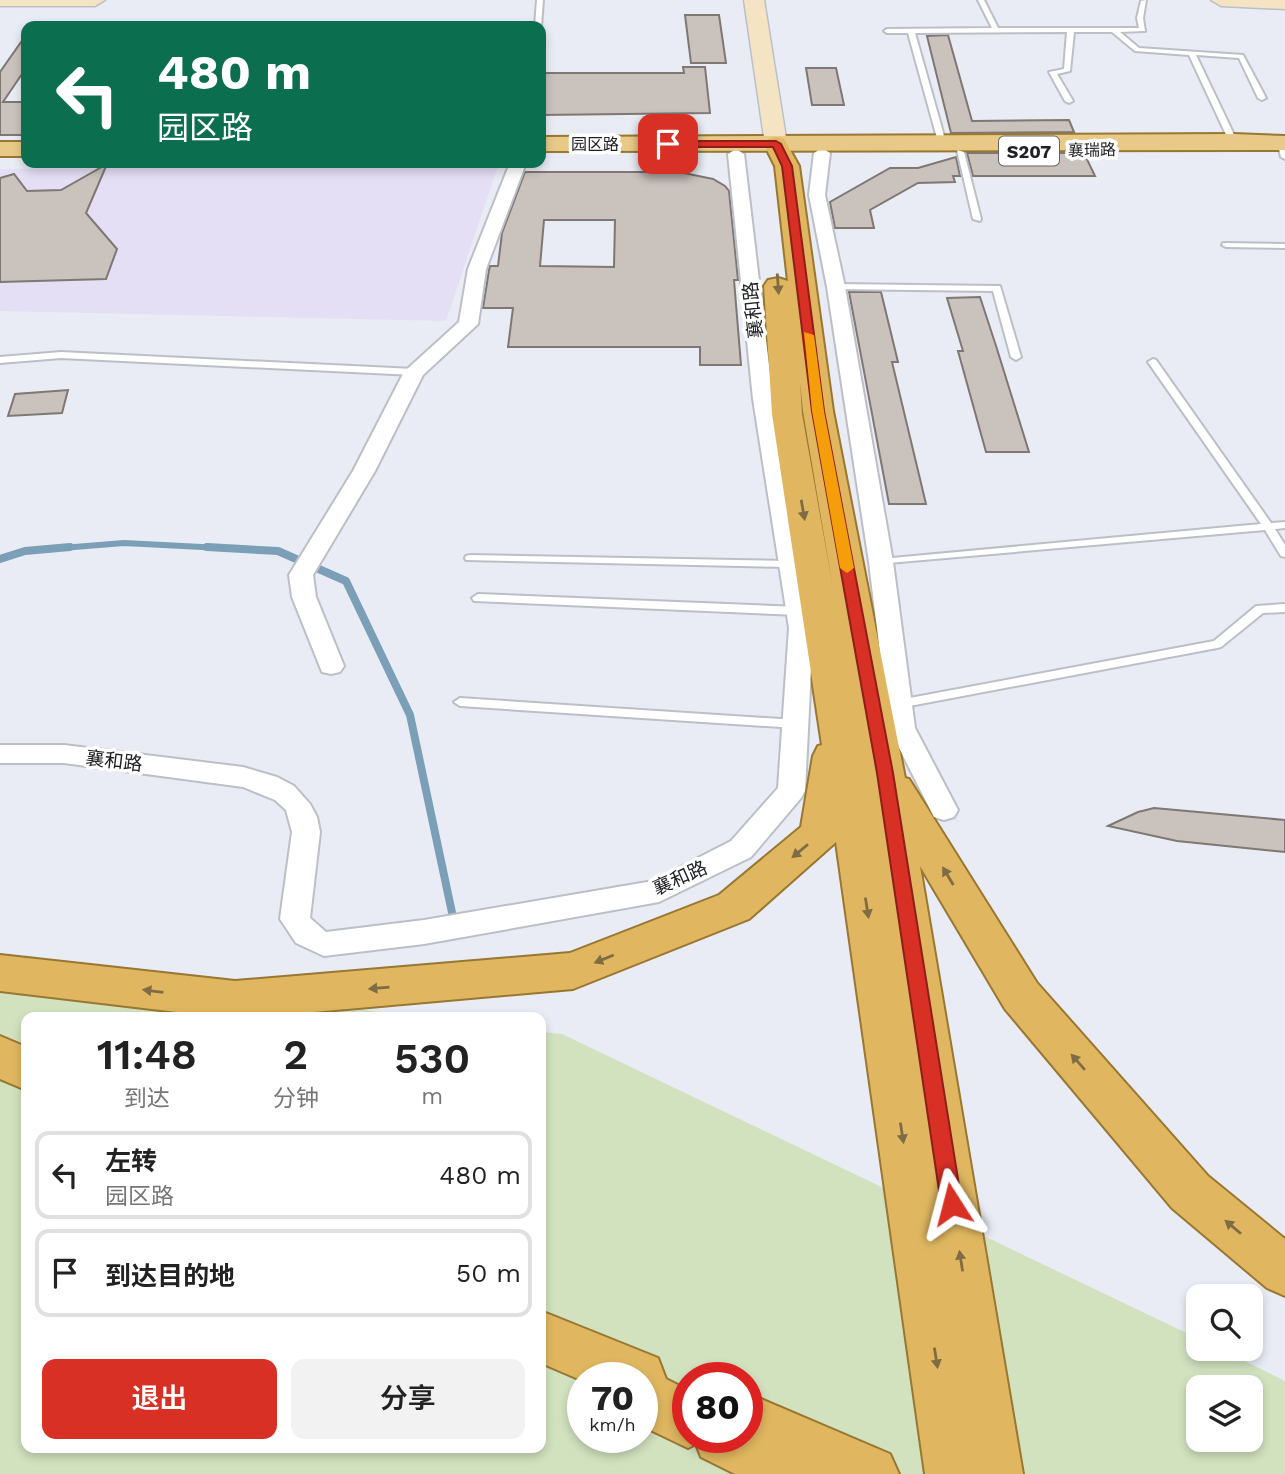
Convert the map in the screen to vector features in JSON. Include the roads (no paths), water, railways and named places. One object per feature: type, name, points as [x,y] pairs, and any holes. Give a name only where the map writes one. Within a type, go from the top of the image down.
[{"type":"highway","points":[[0,973],[235,1000],[573,971],[734,907],[820,834],[817,722],[787,414],[770,167],[775,149]]},
{"type":"highway","points":[[775,149],[787,166],[818,411],[885,773],[994,1474]]},
{"type":"highway","points":[[817,722],[954,1474]]},
{"type":"highway","points":[[885,773],[1021,996],[1190,1192],[1285,1271]]},
{"type":"highway","points":[[0,1056],[21,1067]]},
{"type":"highway","points":[[546,1339],[602,1362]]},
{"type":"highway","points":[[546,1347],[576,1362]]},
{"type":"highway","points":[[763,1432],[808,1463]]},
{"type":"highway","points":[[763,1450],[808,1463],[870,1474]]},
{"type":"main road","points":[[0,1],[95,0]]},
{"type":"main road","points":[[754,0],[775,149]]},
{"type":"main road","points":[[1221,0],[1285,3]]},
{"type":"main road","name":"襄瑞路","points":[[775,149],[1234,141],[1284,151]]},
{"type":"main road","name":"园区路","points":[[546,144],[775,149]]},
{"type":"main road","name":"襄瑞路","points":[[775,149],[822,153],[951,147],[1284,151]]},
{"type":"main road","points":[[0,149],[21,149]]},
{"type":"main road","name":"园区路","points":[[546,155],[736,154],[775,149]]},
{"type":"main road","points":[[0,158],[21,158]]},
{"type":"street","points":[[822,153],[817,195],[836,287],[880,562],[902,727],[944,810]]},
{"type":"street","name":"襄和路","points":[[0,754],[64,754],[243,777],[266,782],[286,792],[300,807],[307,825],[295,919],[300,930],[310,939],[324,944],[424,932],[659,891],[741,849],[791,792],[817,722],[763,399],[736,154]]},
{"type":"street","points":[[331,666],[304,597],[308,566],[365,471],[414,372],[468,324],[477,269],[516,168]]},
{"type":"lane","points":[[538,21],[540,0]]},
{"type":"lane","points":[[981,0],[996,30]]},
{"type":"lane","points":[[887,31],[1143,30],[1140,18],[1144,1]]},
{"type":"lane","points":[[1069,101],[1052,72],[1067,71],[1071,30]]},
{"type":"lane","points":[[1114,30],[1137,50],[1241,56],[1262,98]]},
{"type":"lane","points":[[911,31],[977,219]]},
{"type":"lane","points":[[1191,53],[1234,141]]},
{"type":"lane","points":[[1226,245],[1285,246]]},
{"type":"lane","points":[[836,287],[997,288],[1016,357]]},
{"type":"lane","points":[[0,360],[61,355],[414,372]]},
{"type":"lane","points":[[1153,362],[1285,554]]},
{"type":"lane","points":[[880,562],[1285,525]]},
{"type":"lane","points":[[470,558],[790,564]]},
{"type":"lane","points":[[478,598],[798,611]]},
{"type":"lane","points":[[899,704],[1217,644],[1260,609],[1285,608]]},
{"type":"lane","points":[[460,702],[817,722]]},
{"type":"waterway","points":[[49,549],[124,543],[241,549]]},
{"type":"waterway","points":[[0,559],[25,551],[70,547]]},
{"type":"waterway","points":[[207,547],[278,551],[346,581],[410,715],[454,922]]}]
